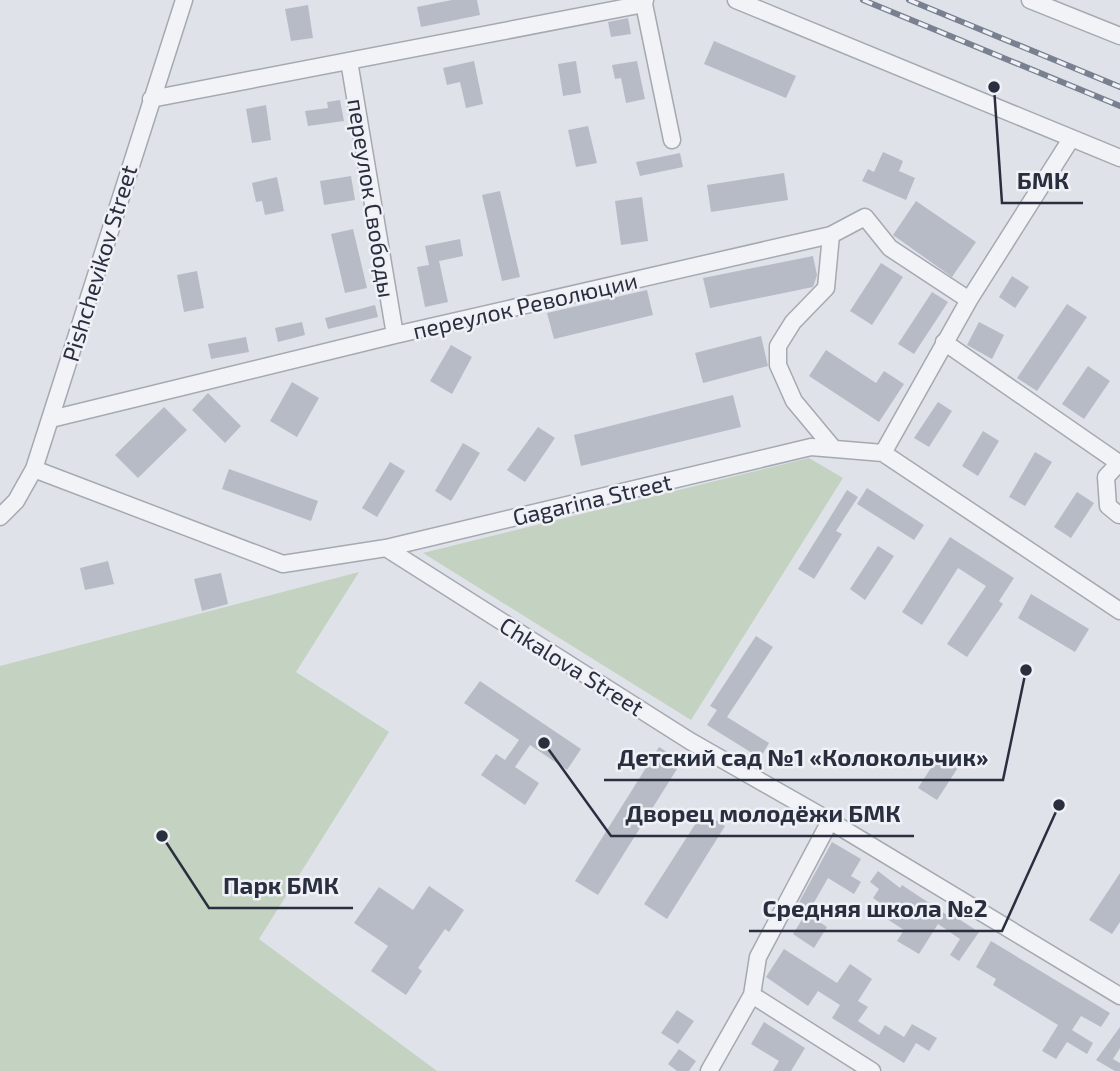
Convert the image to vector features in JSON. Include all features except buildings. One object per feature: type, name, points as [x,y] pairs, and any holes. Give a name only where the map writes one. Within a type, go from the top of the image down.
[{"type":"street","name":"Pishchevikov Street","points":[[0,517],[16,501],[34,469],[150,99],[184,0]]},
{"type":"street","points":[[736,0],[1120,158]]},
{"type":"street","points":[[1030,0],[1120,36]]},
{"type":"street","points":[[150,99],[645,2],[671,140]]},
{"type":"street","name":"переулок Свободы","points":[[349,61],[395,335]]},
{"type":"street","points":[[883,453],[969,300],[1071,139]]},
{"type":"street","name":"переулок Революции","points":[[51,419],[395,335],[831,235],[865,217],[890,248],[969,300]]},
{"type":"street","points":[[831,235],[826,288],[793,322],[778,346],[778,365],[794,401],[834,449]]},
{"type":"street","points":[[944,342],[1119,463],[1106,477],[1108,506],[1119,515]]},
{"type":"street","name":"Gagarina Street","points":[[34,469],[282,564],[386,548],[811,447],[883,453],[1120,611]]},
{"type":"street","name":"Chkalova Street","points":[[386,548],[690,741],[830,821],[1120,996]]},
{"type":"street","points":[[709,1071],[752,995],[758,957],[830,821]]},
{"type":"street","points":[[752,995],[872,1071]]},
{"type":"green space","points":[[809,458],[843,478],[691,720],[423,553]]},
{"type":"green space","points":[[359,572],[296,672],[389,732],[259,939],[437,1071],[0,1071],[0,666]]},
{"type":"railway","points":[[863,0],[1120,106]]},
{"type":"railway","points":[[909,0],[1120,87]]},
{"type":"place","name":"БМК","points":[[994,87]]},
{"type":"place","name":"Детский сад №1 «Колокольчик»","points":[[1026,670]]},
{"type":"place","name":"Дворец молодёжи БМК","points":[[544,743]]},
{"type":"place","name":"Средняя школа №2","points":[[1059,805]]},
{"type":"place","name":"Парк БМК","points":[[162,836]]}]
